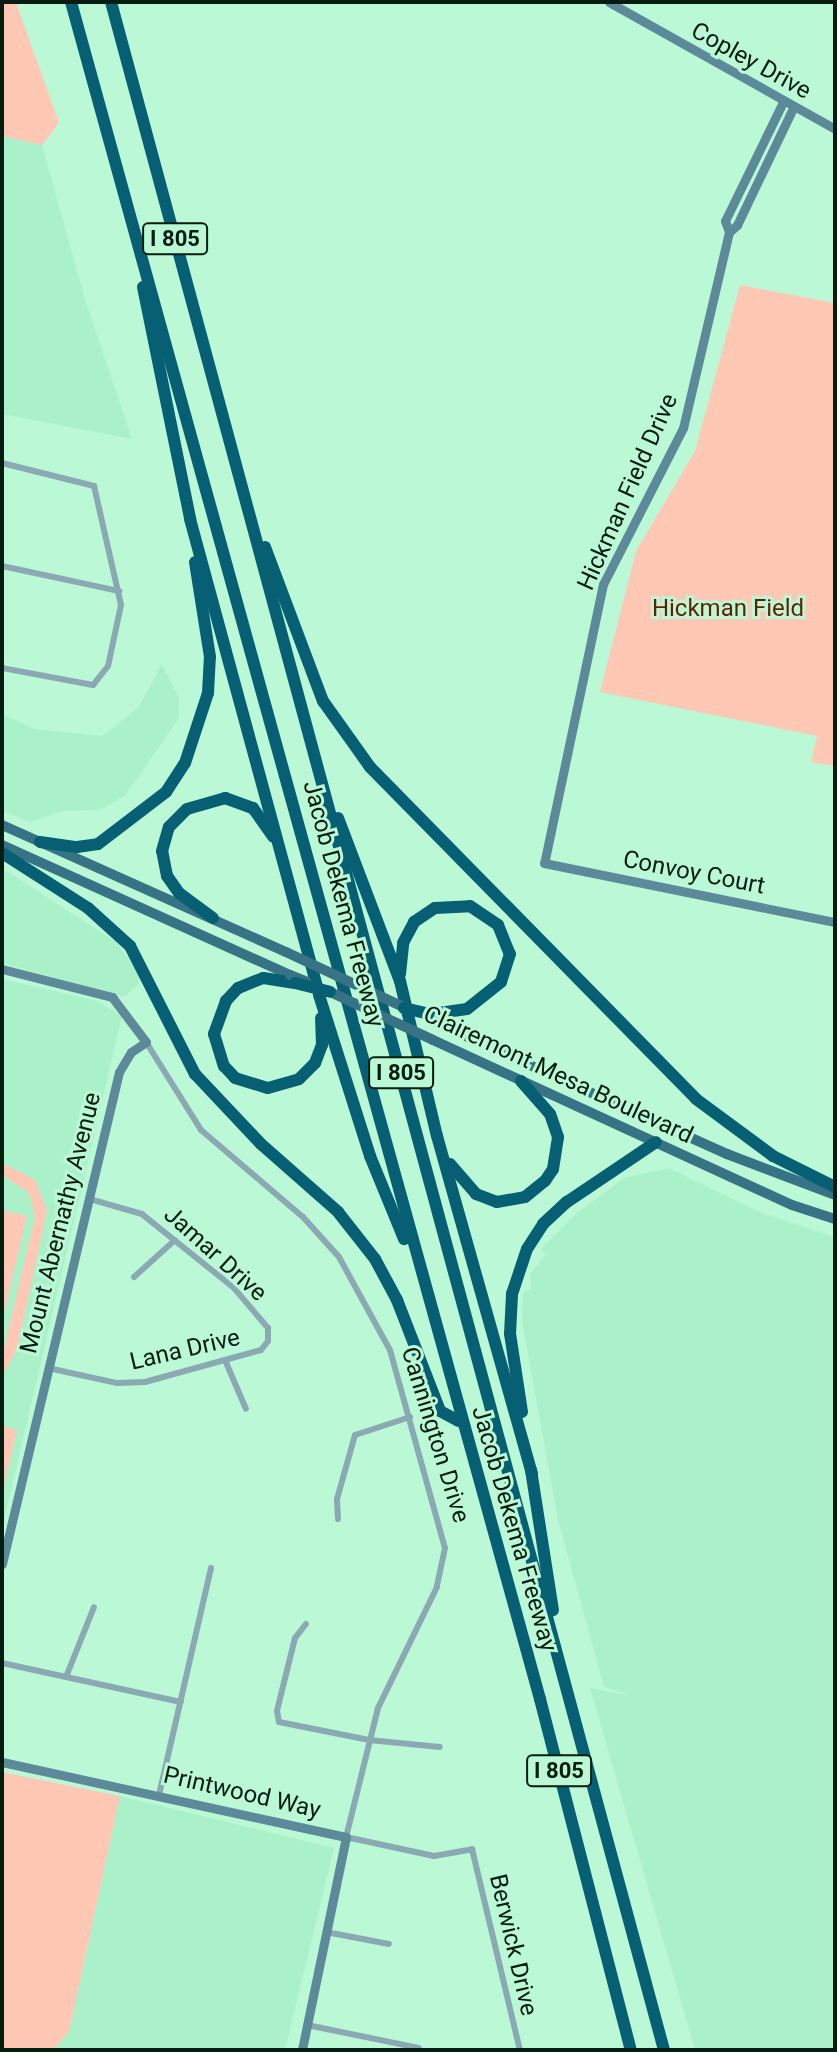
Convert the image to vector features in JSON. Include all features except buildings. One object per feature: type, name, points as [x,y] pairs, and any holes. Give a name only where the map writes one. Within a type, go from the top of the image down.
[{"type":"highway","name":"Jacob Dekema Freeway","points":[[71,2],[459,1421],[540,1699],[631,2050]]},
{"type":"highway","name":"Jacob Dekema Freeway","points":[[111,2],[664,2050]]},
{"type":"highway","points":[[133,228],[163,404],[190,519],[288,875],[325,993],[370,1156],[424,1288]]},
{"type":"highway","points":[[238,475],[323,701],[340,733],[696,1099],[773,1156],[835,1187]]},
{"type":"highway","points":[[40,842],[77,847],[98,844],[166,792],[185,763],[208,693],[210,657],[190,519]]},
{"type":"highway","points":[[320,776],[400,981],[437,1136],[532,1474]]},
{"type":"highway","points":[[213,918],[179,893],[164,864],[165,837],[187,809],[225,798],[253,808],[271,833],[288,875]]},
{"type":"highway","points":[[2,853],[88,908],[130,946],[195,1074],[261,1144],[338,1212],[375,1259],[397,1300],[440,1411],[459,1421]]},
{"type":"highway","points":[[400,981],[403,943],[414,922],[435,908],[470,906],[498,925],[510,954],[501,982],[467,1009],[430,1017],[404,1008]]},
{"type":"highway","points":[[263,978],[292,979],[325,993],[322,1045],[315,1063],[285,1086],[268,1088],[235,1078],[216,1051],[214,1034],[226,1001],[238,988],[263,978]]},
{"type":"highway","points":[[437,1136],[456,1177],[476,1194],[510,1202],[534,1191],[553,1169],[558,1137],[550,1114],[521,1081]]},
{"type":"highway","points":[[562,1670],[510,1334],[512,1294],[527,1249],[543,1224],[567,1202],[656,1142]]},
{"type":"main road","name":"Clairemont Mesa Boulevard","points":[[2,825],[213,918],[404,1008]]},
{"type":"main road","points":[[2,845],[292,979]]},
{"type":"main road","name":"Clairemont Mesa Boulevard","points":[[325,993],[792,1205],[835,1219]]},
{"type":"main road","name":"Clairemont Mesa Boulevard","points":[[430,1017],[727,1154],[835,1195]]},
{"type":"street","name":"Copley Drive","points":[[609,2],[835,129]]},
{"type":"street","name":"Hickman Field Drive","points":[[544,863],[603,584],[683,428],[729,232],[725,221],[783,102]]},
{"type":"street","name":"Hickman Field Drive","points":[[729,232],[737,225],[793,108]]},
{"type":"street","points":[[2,463],[91,483],[119,591],[119,632],[108,666],[93,685],[2,668]]},
{"type":"street","points":[[2,566],[119,591]]},
{"type":"street","name":"Convoy Court","points":[[544,863],[835,922]]},
{"type":"street","points":[[2,969],[112,997],[146,1042]]},
{"type":"street","name":"Mount Abernathy Avenue","points":[[2,1564],[46,1368],[119,1072],[131,1052],[146,1042]]},
{"type":"street","name":"Cannington Drive","points":[[146,1042],[201,1130],[303,1217],[339,1257],[390,1350],[445,1548],[437,1587],[378,1708],[346,1837],[302,2050]]},
{"type":"street","name":"Jamar Drive","points":[[90,1199],[142,1214],[234,1288],[268,1328]]},
{"type":"street","points":[[134,1277],[175,1240]]},
{"type":"street","name":"Lana Drive","points":[[46,1368],[131,1383],[261,1350],[268,1328]]},
{"type":"street","points":[[225,1360],[236,1394],[246,1409]]},
{"type":"street","points":[[338,1519],[337,1499],[355,1435],[410,1417]]},
{"type":"street","points":[[159,1795],[211,1568]]},
{"type":"street","points":[[66,1677],[94,1607]]},
{"type":"street","points":[[306,1624],[295,1638],[277,1711],[279,1722],[369,1740],[440,1747]]},
{"type":"street","points":[[2,1663],[181,1702]]},
{"type":"street","name":"Printwood Way","points":[[2,1762],[434,1856],[472,1849]]},
{"type":"street","name":"Berwick Drive","points":[[472,1849],[520,2050]]},
{"type":"street","points":[[326,1932],[389,1944]]},
{"type":"street","points":[[307,2025],[419,2048]]},
{"type":"shaded area","points":[[2,136],[42,145],[85,299],[132,439],[2,414]]},
{"type":"shaded area","points":[[162,664],[179,698],[179,718],[125,796],[99,810],[62,811],[30,822],[2,811],[2,714],[34,729],[102,736],[138,708]]},
{"type":"shaded area","points":[[2,868],[116,942],[139,972],[138,985],[123,997],[2,963]]},
{"type":"shaded area","points":[[2,979],[97,1001],[122,1016],[2,1529]]},
{"type":"shaded area","points":[[669,1168],[757,1211],[835,1237],[835,2050],[695,2050],[590,1688],[632,1696],[604,1687],[558,1520],[522,1321],[523,1292],[531,1289],[530,1274],[545,1255],[542,1248],[577,1213],[624,1178]]},
{"type":"shaded area","points":[[120,1796],[334,1848],[285,2050],[53,2050],[69,2032]]},
{"type":"green space","points":[[2,2],[16,2],[59,123],[42,145],[2,136]]},
{"type":"green space","name":"Hickman Field","points":[[740,285],[835,303],[835,766],[811,762],[817,736],[600,692],[636,551],[695,451]]},
{"type":"green space","points":[[2,1163],[35,1180],[47,1210],[17,1350],[2,1376],[2,1356],[35,1217],[29,1193],[2,1175]]},
{"type":"green space","points":[[2,1210],[27,1216],[2,1322]]},
{"type":"green space","points":[[2,1426],[17,1430],[2,1495]]},
{"type":"green space","points":[[2,1772],[120,1796],[69,2032],[53,2050],[2,2050]]}]
